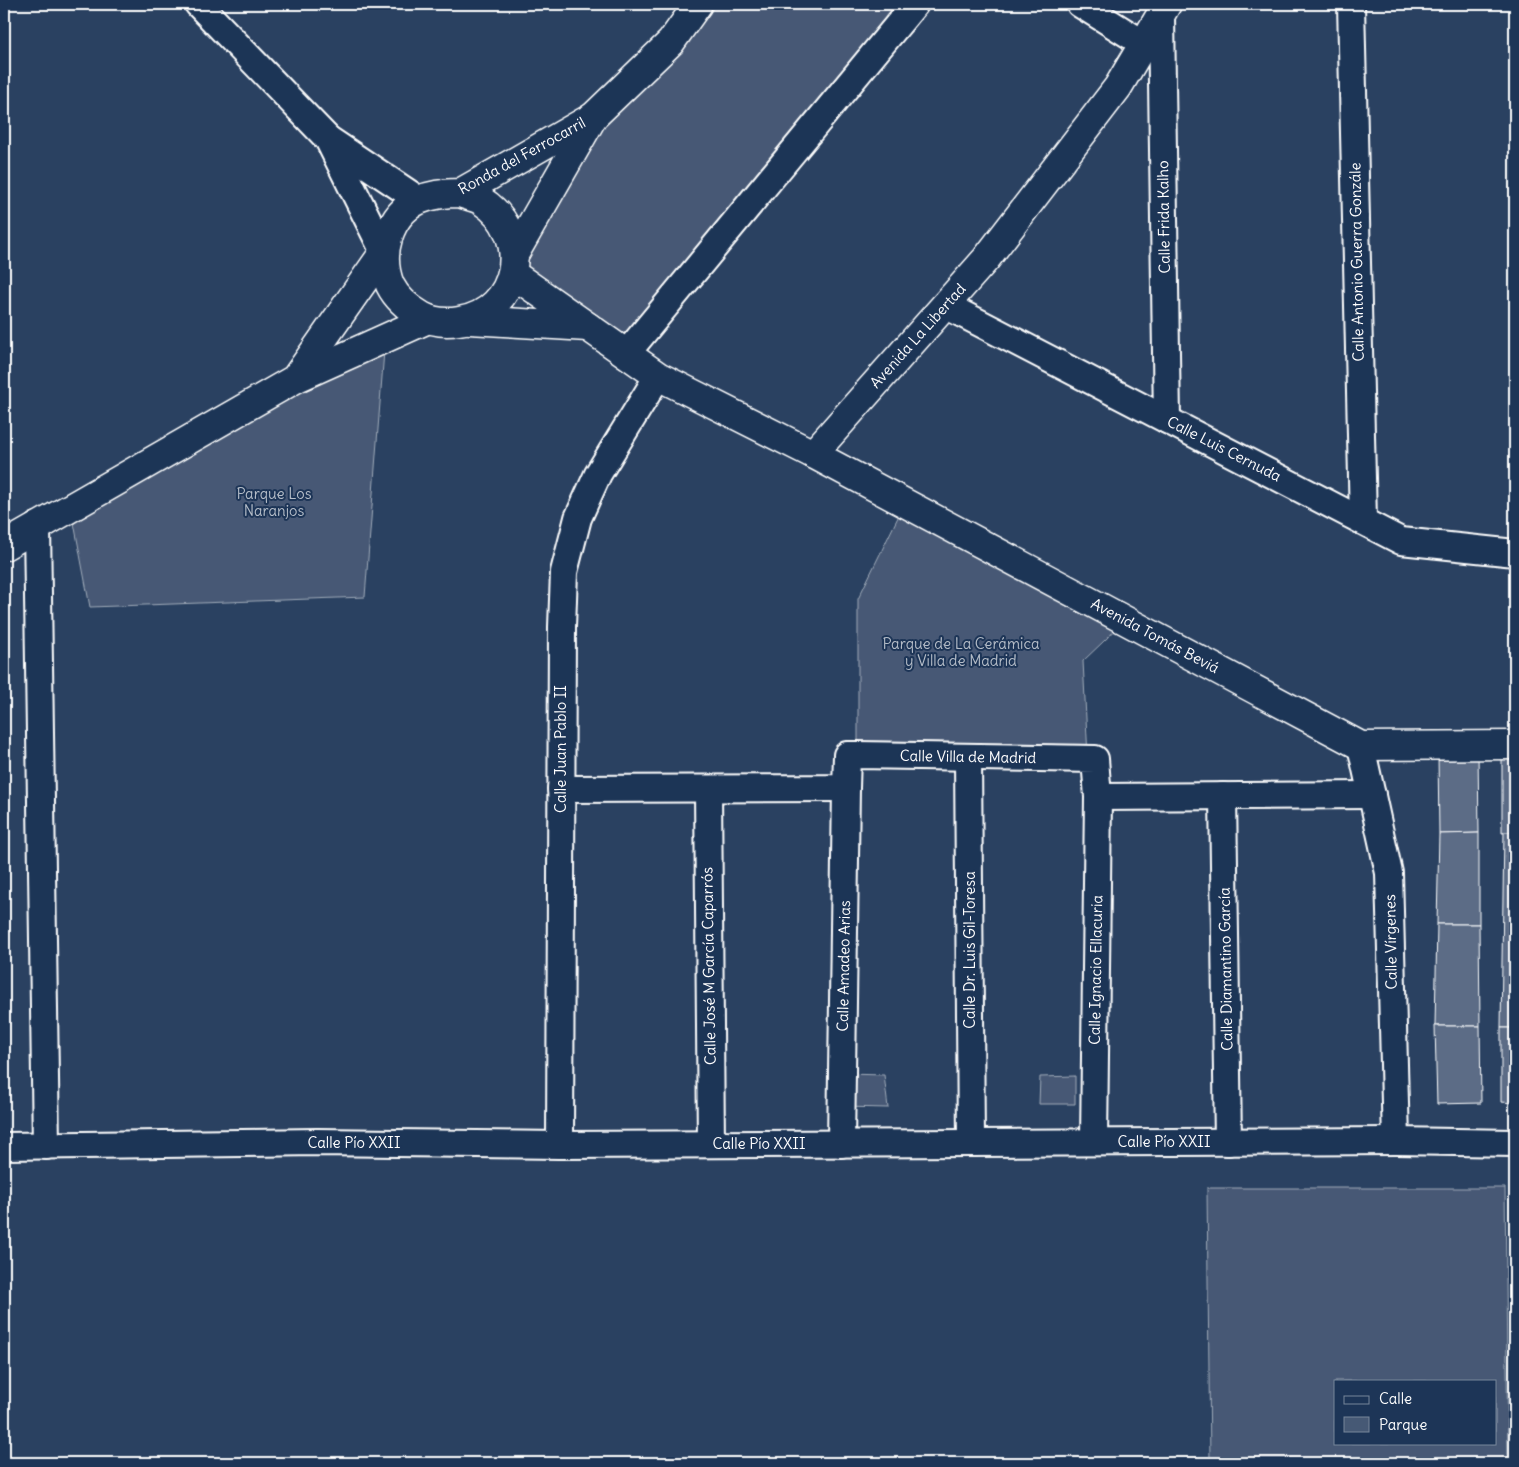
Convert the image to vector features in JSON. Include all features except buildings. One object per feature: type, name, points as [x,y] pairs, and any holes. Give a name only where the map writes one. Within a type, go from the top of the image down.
[{"type":"street","points":[[198,4],[328,138],[418,200]]},
{"type":"street","points":[[470,320],[489,309],[504,293],[514,263],[593,117],[671,42],[698,4]]},
{"type":"street","points":[[626,354],[915,4]]},
{"type":"street","points":[[1080,4],[1144,44]]},
{"type":"street","name":"Calle Antonio Guerra Gonzále","points":[[1351,4],[1363,521]]},
{"type":"street","name":"Avenida La Libertad","points":[[813,454],[986,260],[1118,87],[1164,9]]},
{"type":"street","name":"Calle Frida Kalho","points":[[1164,9],[1167,420]]},
{"type":"street","name":"Ronda del Ferrocarril","points":[[428,319],[409,309],[394,293],[386,273],[384,252],[390,231],[402,213],[418,200],[439,193],[460,193],[593,117]]},
{"type":"street","points":[[295,379],[384,252],[328,138]]},
{"type":"street","points":[[460,193],[481,200],[498,214],[509,232],[514,263],[588,327],[658,376],[813,454]]},
{"type":"street","name":"Calle Luis Cernuda","points":[[946,305],[1401,541],[1515,553]]},
{"type":"street","points":[[4,546],[295,379],[428,319],[449,323],[470,320],[588,327]]},
{"type":"street","name":"Calle Juan Pablo II","points":[[560,1145],[562,628],[564,572],[578,518],[598,474],[658,376]]},
{"type":"street","name":"Avenida Tomás Beviá","points":[[813,454],[1362,746],[1515,745]]},
{"type":"street","points":[[37,526],[46,1146]]},
{"type":"street","name":"Calle Vírgenes","points":[[1362,746],[1389,872],[1396,1141]]},
{"type":"street","name":"Calle Villa de Madrid","points":[[846,788],[847,755],[1095,759],[1098,797]]},
{"type":"street","name":"Calle Dr. Luis Gil-Toresa","points":[[968,757],[971,1143]]},
{"type":"street","points":[[561,789],[846,788]]},
{"type":"street","name":"Calle Amadeo Arias","points":[[841,1144],[846,788]]},
{"type":"street","name":"Calle José M García Caparrós","points":[[708,789],[711,1144]]},
{"type":"street","points":[[1098,797],[1372,795]]},
{"type":"street","name":"Calle Diamantino García","points":[[1223,796],[1228,1142]]},
{"type":"street","name":"Calle Ignacio Ellacuria","points":[[1094,1142],[1098,797]]},
{"type":"street","name":"Calle Pío XXII","points":[[4,1146],[317,1142],[560,1145],[1396,1141],[1515,1143]]},
{"type":"green space","points":[[698,4],[915,4],[626,354],[513,274],[593,117]]},
{"type":"green space","name":"Parque Los Naranjos","points":[[385,338],[365,597],[90,607],[71,507]]},
{"type":"green space","name":"Parque de La Cerámica y Villa de Madrid","points":[[902,509],[1126,620],[1083,661],[1088,757],[858,755],[858,599]]},
{"type":"green space","points":[[846,1074],[884,1075],[888,1108],[842,1107]]},
{"type":"green space","points":[[1075,1076],[1075,1104],[1039,1104],[1040,1077]]},
{"type":"green space","points":[[1207,1188],[1505,1188],[1508,1463],[1210,1463]]}]
